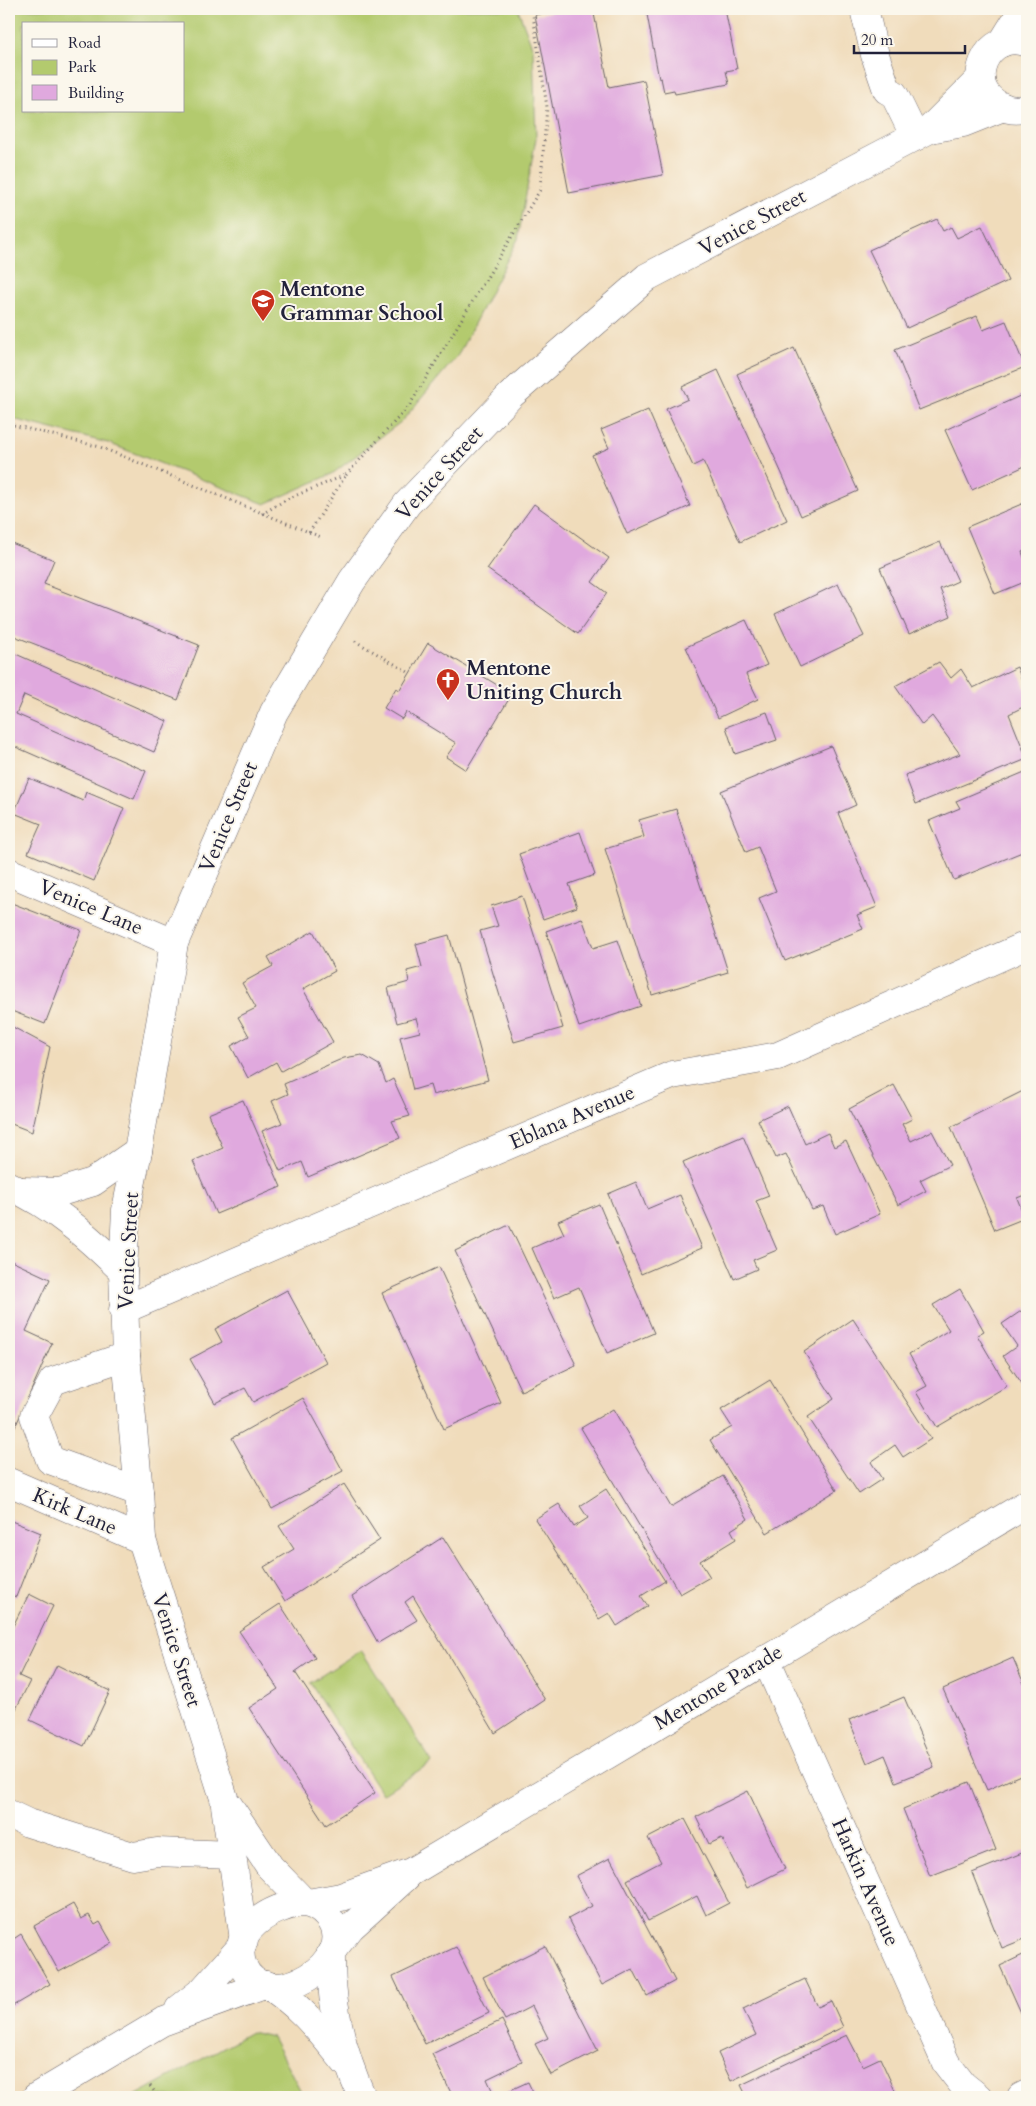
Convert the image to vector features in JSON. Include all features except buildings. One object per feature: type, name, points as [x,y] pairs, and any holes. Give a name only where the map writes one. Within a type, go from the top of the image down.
[{"type":"street","points":[[864,9],[875,55],[887,90],[894,94],[922,133]]},
{"type":"street","points":[[1018,112],[987,96],[982,88],[980,78],[981,67],[992,48],[1014,43],[1023,9]]},
{"type":"street","name":"Venice Street","points":[[922,133],[980,78]]},
{"type":"street","name":"Venice Street","points":[[243,1943],[224,1798],[142,1540],[126,1356],[122,1271],[126,1210],[174,943],[274,712],[352,581],[407,504],[511,395],[647,277],[922,133],[1018,112]]},
{"type":"street","name":"Venice Lane","points":[[9,872],[174,943]]},
{"type":"street","name":"Eblana Avenue","points":[[123,1310],[672,1075],[778,1056],[1027,946]]},
{"type":"street","points":[[15,1188],[60,1192],[93,1182],[138,1151]]},
{"type":"street","points":[[15,1188],[73,1224],[122,1271]]},
{"type":"street","points":[[126,1356],[53,1381],[34,1416],[50,1460],[139,1492]]},
{"type":"street","name":"Kirk Lane","points":[[9,1482],[142,1540]]},
{"type":"street","name":"Mentone Parade","points":[[332,1950],[350,1927],[411,1872],[1027,1504]]},
{"type":"street","name":"Harkin Avenue","points":[[766,1659],[946,2063],[963,2085],[978,2097]]},
{"type":"street","name":"Venice Street","points":[[224,1798],[270,1867],[306,1903]]},
{"type":"street","points":[[9,1814],[28,1823],[133,1856],[157,1852],[231,1855]]},
{"type":"street","name":"Mentone Parade","points":[[306,1903],[341,1897],[411,1872]]},
{"type":"street","points":[[348,2066],[315,2026],[284,1994],[254,1980],[246,1970],[241,1957],[243,1943],[250,1927],[268,1913],[289,1905],[306,1903],[320,1910],[331,1922],[335,1934],[332,1950],[332,1992],[348,2066],[362,2097]]},
{"type":"street","points":[[36,2097],[162,2022],[203,1990],[243,1943]]},
{"type":"street","points":[[162,2022],[265,1985],[287,1986],[304,1980],[318,1971],[332,1950]]},
{"type":"street","points":[[1021,2097],[1027,2094]]},
{"type":"path","points":[[309,533],[346,475],[409,406],[540,190],[547,107],[532,9]]},
{"type":"path","points":[[9,424],[100,446],[321,538]]},
{"type":"path","points":[[261,514],[286,499],[346,475]]},
{"type":"path","points":[[327,623],[410,673]]},
{"type":"path","points":[[150,2086],[159,2097]]},
{"type":"green space","name":"Mentone Grammar School","points":[[9,9],[518,9],[533,49],[536,138],[518,239],[458,355],[402,421],[332,474],[265,504],[108,443],[9,418]]},
{"type":"green space","points":[[361,1650],[432,1762],[382,1794],[310,1683]]},
{"type":"green space","points":[[251,2032],[272,2037],[304,2097],[133,2097]]},
{"type":"place","name":"Mentone Grammar School","points":[[263,322]]},
{"type":"place","name":"Mentone Uniting Church","points":[[448,701]]}]
